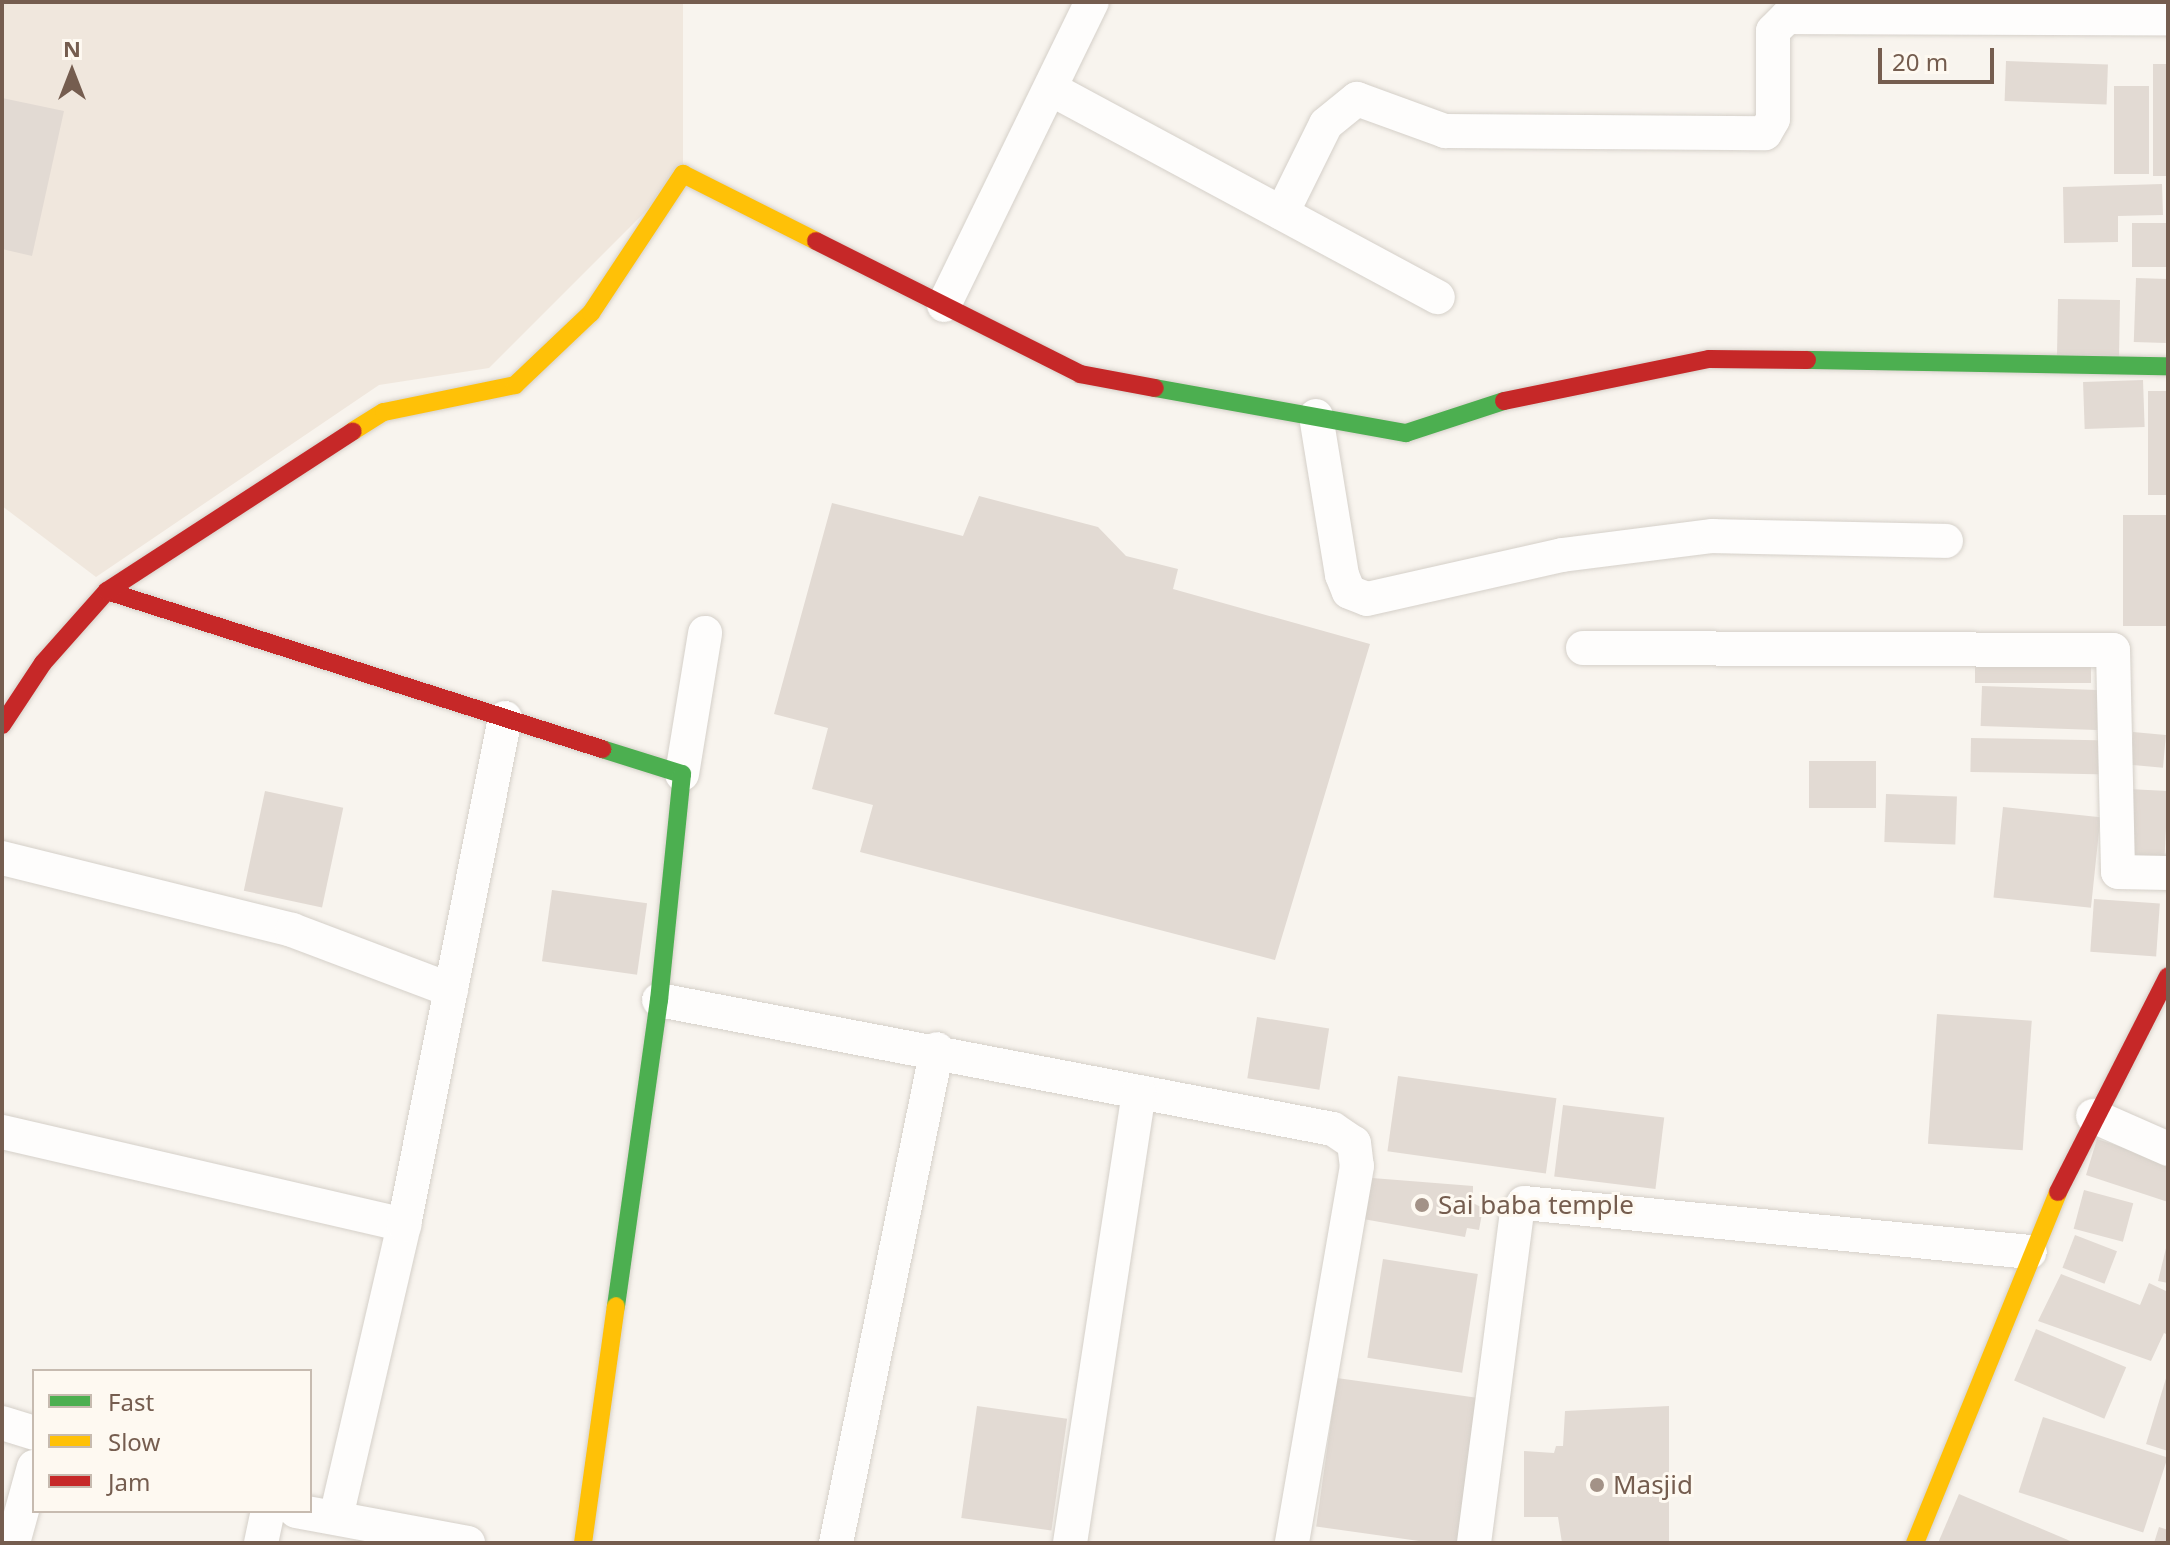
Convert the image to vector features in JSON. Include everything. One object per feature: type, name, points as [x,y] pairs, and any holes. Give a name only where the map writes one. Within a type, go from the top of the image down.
[{"type":"street","points":[[944,305],[1053,90],[1092,2]]},
{"type":"street","points":[[1282,213],[1326,124],[1357,99],[1445,131],[1765,133],[1773,119],[1773,31],[1787,17],[2168,18]]},
{"type":"street","points":[[1053,90],[1438,297]]},
{"type":"street","points":[[2,725],[43,663],[107,591],[384,412],[515,385],[591,313],[683,174],[1080,374],[1406,433],[1532,392],[1709,359],[2168,366]]},
{"type":"street","points":[[1316,416],[1342,575],[1349,592],[1367,599],[1562,555],[1713,536],[1946,541]]},
{"type":"street","points":[[107,591],[682,774]]},
{"type":"street","points":[[583,1543],[659,1000],[682,774],[705,633]]},
{"type":"street","points":[[1583,648],[2113,650],[2118,872],[2168,873]]},
{"type":"street","points":[[336,1517],[404,1225],[505,718]]},
{"type":"street","points":[[2,858],[292,930],[451,990]]},
{"type":"street","points":[[1915,1543],[2030,1252],[2093,1116],[2168,976]]},
{"type":"street","points":[[659,1000],[937,1049],[1333,1129],[1354,1143],[1357,1166],[1292,1543]]},
{"type":"street","points":[[836,1543],[937,1049]]},
{"type":"street","points":[[1070,1543],[1139,1092]]},
{"type":"street","points":[[2093,1116],[2168,1149]]},
{"type":"street","points":[[2,1132],[404,1225]]},
{"type":"street","points":[[1474,1543],[1517,1213],[1524,1203],[2030,1252]]},
{"type":"street","points":[[2,1423],[32,1432]]},
{"type":"street","points":[[13,1543],[32,1474]]},
{"type":"street","points":[[261,1543],[268,1513]]},
{"type":"street","points":[[309,1513],[468,1543]]},
{"type":"shaded area","points":[[2,2],[683,2],[683,174],[489,368],[379,385],[96,577],[2,506]]},
{"type":"building","points":[[2006,61],[2108,65],[2107,105],[2005,101]]},
{"type":"building","points":[[2153,64],[2168,64],[2168,176],[2153,176]]},
{"type":"building","points":[[2114,86],[2149,86],[2149,174],[2114,174]]},
{"type":"building","points":[[2,98],[64,111],[32,256],[2,249]]},
{"type":"building","points":[[2162,184],[2163,215],[2118,216],[2118,242],[2064,243],[2063,187]]},
{"type":"building","points":[[2132,223],[2168,223],[2168,267],[2132,267]]},
{"type":"building","points":[[2136,278],[2168,279],[2166,343],[2134,342]]},
{"type":"building","points":[[2058,299],[2120,300],[2119,360],[2057,359]]},
{"type":"building","points":[[2143,380],[2145,427],[2085,429],[2083,382]]},
{"type":"building","points":[[2148,391],[2168,391],[2168,495],[2148,495]]},
{"type":"building","points":[[979,496],[1098,527],[1126,556],[1178,569],[1173,589],[1370,644],[1275,960],[860,852],[873,805],[812,789],[828,728],[774,714],[832,503],[963,536]]},
{"type":"building","points":[[2123,515],[2168,515],[2168,626],[2123,626]]},
{"type":"building","points":[[1975,654],[2091,654],[2091,683],[1975,683]]},
{"type":"building","points":[[1982,686],[2112,691],[2111,731],[1981,726]]},
{"type":"building","points":[[2133,732],[2166,735],[2163,768],[2130,765]]},
{"type":"building","points":[[1971,738],[2110,740],[2109,774],[1970,772]]},
{"type":"building","points":[[1809,761],[1876,761],[1876,808],[1809,808]]},
{"type":"building","points":[[2128,789],[2168,791],[2164,866],[2124,864]]},
{"type":"building","points":[[265,791],[343,808],[322,907],[244,891]]},
{"type":"building","points":[[1886,794],[1957,796],[1955,844],[1884,842]]},
{"type":"building","points":[[2003,807],[2100,817],[2091,908],[1993,898]]},
{"type":"building","points":[[552,890],[647,903],[637,975],[542,961]]},
{"type":"building","points":[[2094,899],[2160,904],[2156,956],[2090,952]]},
{"type":"building","points":[[1937,1014],[2032,1021],[2023,1150],[1928,1144]]},
{"type":"building","points":[[1257,1017],[1329,1028],[1319,1090],[1247,1078]]},
{"type":"building","points":[[1398,1076],[1556,1098],[1546,1174],[1387,1151]]},
{"type":"building","points":[[1563,1105],[1664,1117],[1655,1189],[1554,1176]]},
{"type":"building","points":[[2097,1139],[2168,1162],[2168,1202],[2086,1175]]},
{"type":"building","name":"Sai baba temple","points":[[1372,1178],[1473,1186],[1473,1203],[1483,1208],[1479,1230],[1467,1228],[1465,1237],[1363,1219]]},
{"type":"building","points":[[2084,1190],[2133,1203],[2123,1242],[2074,1229]]},
{"type":"building","points":[[2075,1235],[2117,1251],[2104,1284],[2062,1268]]},
{"type":"building","points":[[2168,1244],[2168,1283],[2158,1281]]},
{"type":"building","points":[[1383,1259],[1478,1274],[1462,1373],[1367,1358]]},
{"type":"building","points":[[2061,1274],[2140,1305],[2149,1283],[2168,1292],[2168,1335],[2164,1333],[2151,1361],[2038,1321]]},
{"type":"building","points":[[2036,1329],[2126,1367],[2104,1419],[2014,1381]]},
{"type":"building","points":[[2168,1375],[2168,1451],[2146,1444]]},
{"type":"building","points":[[1337,1378],[1479,1398],[1458,1543],[1433,1543],[1316,1527]]},
{"type":"building","points":[[977,1406],[1067,1419],[1051,1531],[961,1518]]},
{"type":"building","name":"Masjid","points":[[1669,1406],[1669,1543],[1562,1543],[1558,1517],[1524,1517],[1524,1451],[1554,1453],[1556,1446],[1563,1446],[1565,1411]]},
{"type":"building","points":[[2043,1417],[2168,1457],[2143,1533],[2019,1492]]},
{"type":"building","points":[[1959,1494],[2075,1543],[1938,1543]]},
{"type":"building","points":[[2159,1527],[2168,1530],[2168,1543],[2154,1543]]},
{"type":"traffic: fast","points":[[1807,360],[2168,366]]},
{"type":"traffic: fast","points":[[1155,388],[1406,433],[1504,401]]},
{"type":"traffic: fast","points":[[602,749],[682,774],[659,1000],[616,1306]]},
{"type":"traffic: slow","points":[[353,431],[384,412],[515,385],[591,313],[683,174],[816,241]]},
{"type":"traffic: slow","points":[[1915,1543],[2058,1192]]},
{"type":"traffic: slow","points":[[583,1543],[616,1306]]},
{"type":"traffic: jam","points":[[816,241],[1080,374],[1155,388]]},
{"type":"traffic: jam","points":[[1504,401],[1709,359],[1807,360]]},
{"type":"traffic: jam","points":[[2,725],[43,663],[107,591],[353,431]]},
{"type":"traffic: jam","points":[[107,591],[602,749]]},
{"type":"traffic: jam","points":[[2058,1192],[2168,976]]},
{"type":"place","name":"Sai baba temple","points":[[1422,1205]]},
{"type":"place","name":"Masjid","points":[[1597,1485]]}]
